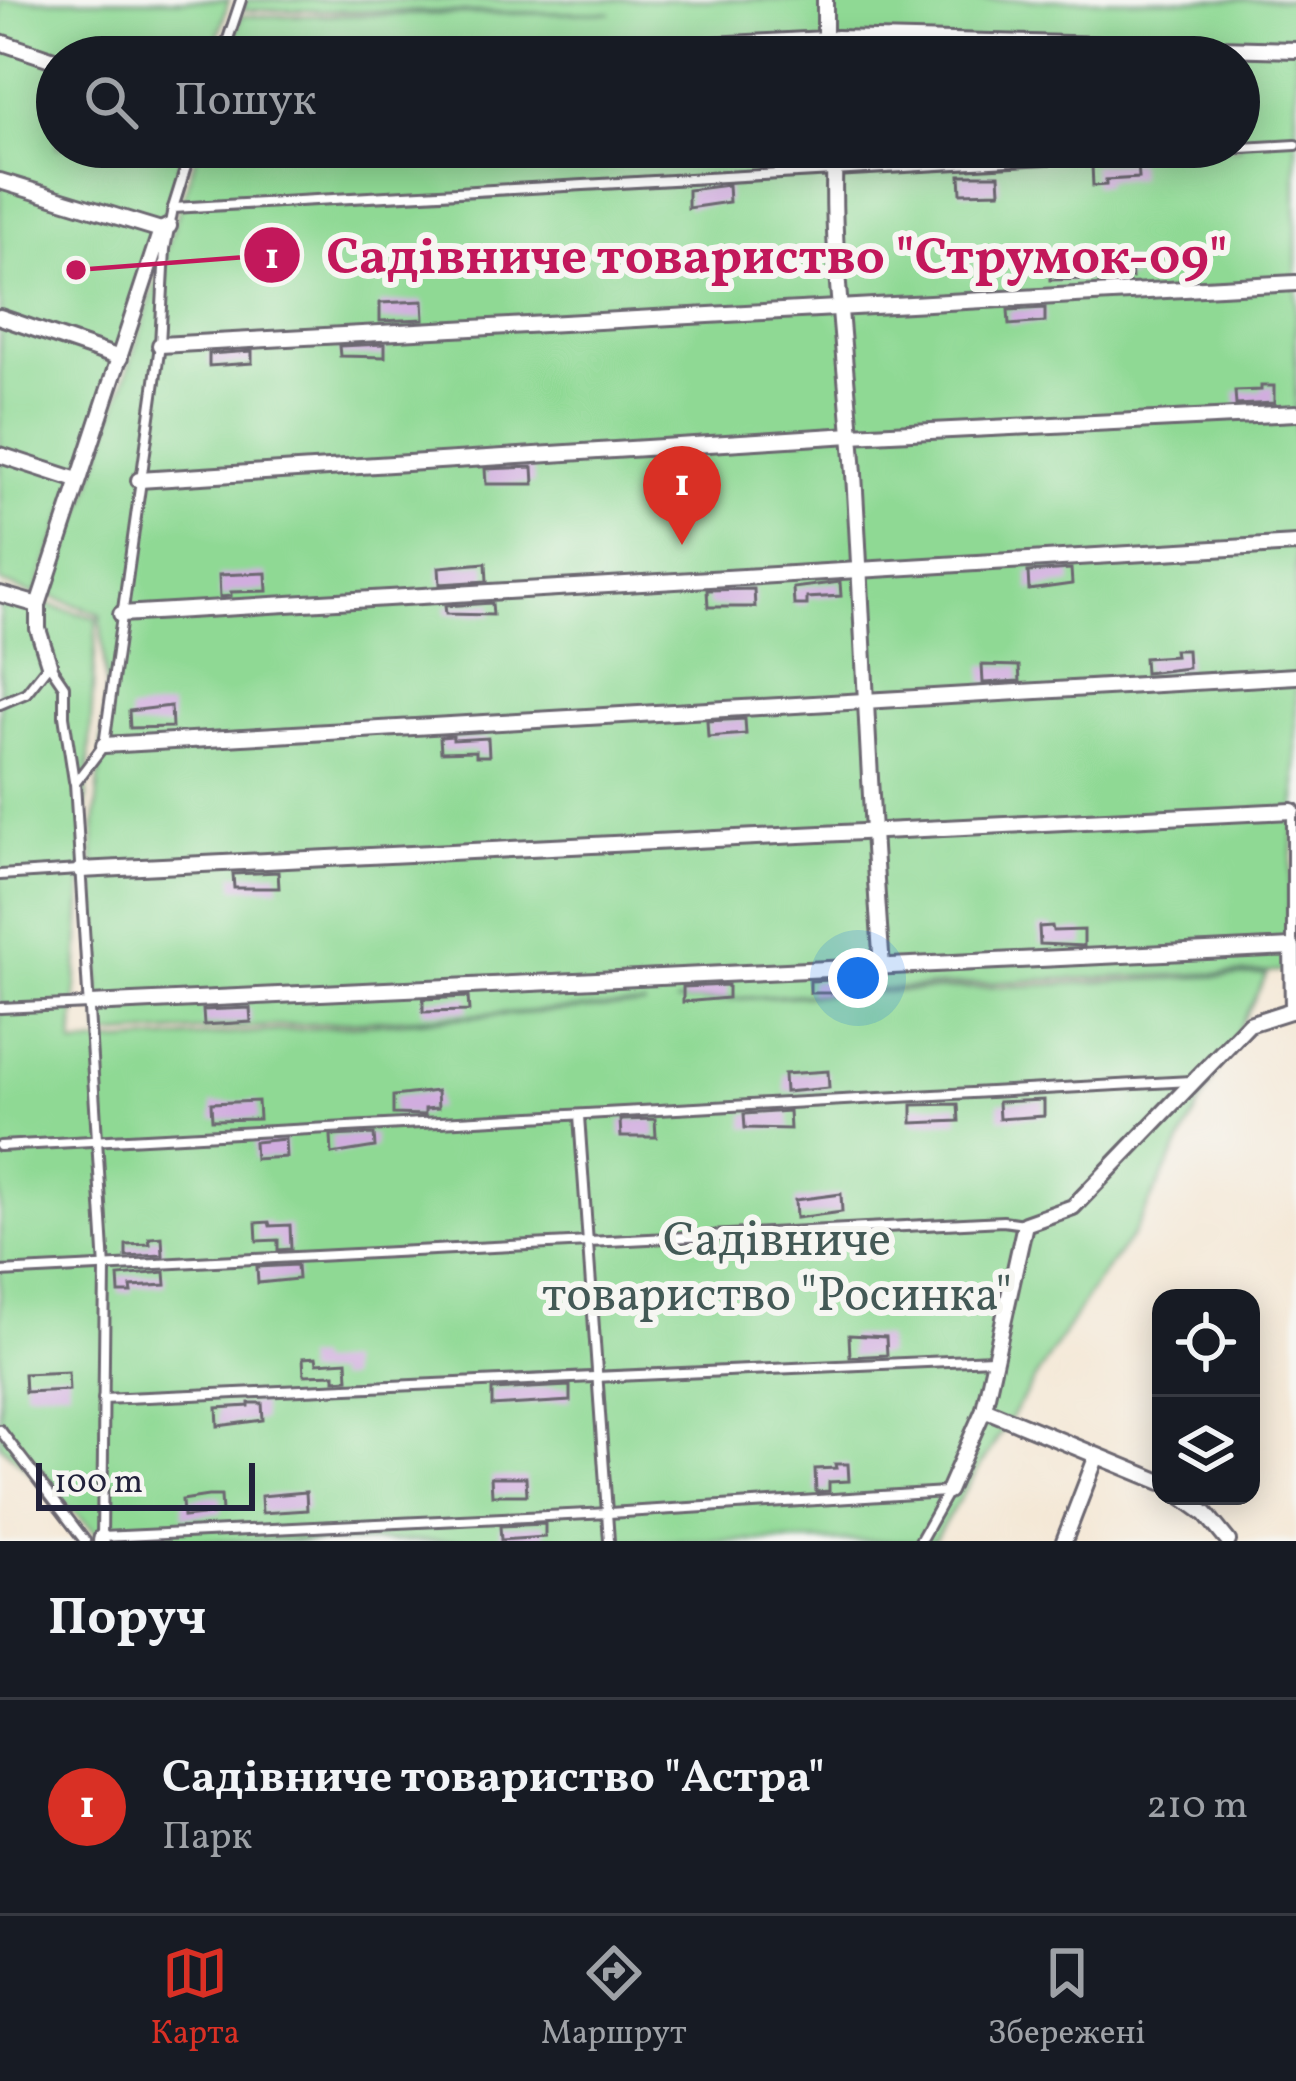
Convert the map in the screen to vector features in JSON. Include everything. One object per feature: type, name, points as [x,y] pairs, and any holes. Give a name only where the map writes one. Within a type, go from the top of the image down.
[{"type":"street","points":[[825,0],[825,36]]},
{"type":"street","points":[[0,42],[36,54]]},
{"type":"street","points":[[1260,49],[1296,50]]},
{"type":"street","points":[[834,170],[882,966]]},
{"type":"street","points":[[0,181],[165,228],[38,605],[38,629],[49,664]]},
{"type":"street","points":[[160,345],[1296,283]]},
{"type":"street","points":[[0,317],[120,358]]},
{"type":"street","points":[[139,480],[851,435],[1296,413]]},
{"type":"street","points":[[0,454],[77,480]]},
{"type":"street","points":[[121,614],[1296,544]]},
{"type":"street","points":[[0,594],[38,605]]},
{"type":"street","points":[[104,745],[1296,676]]},
{"type":"street","points":[[80,870],[1292,811]]},
{"type":"street","points":[[90,1004],[1292,947],[1294,1011],[1249,1024],[1073,1207],[1025,1224],[984,1409],[948,1491]]},
{"type":"street","points":[[984,1409],[1152,1479]]},
{"type":"street","points":[[1064,1541],[1096,1458]]},
{"type":"street","points":[[1194,1505],[1228,1541]]},
{"type":"lane","points":[[229,36],[242,0]]},
{"type":"lane","points":[[1260,147],[1296,145]]},
{"type":"lane","points":[[75,783],[104,745],[160,345],[165,228],[185,168]]},
{"type":"lane","points":[[172,208],[871,168]]},
{"type":"lane","points":[[0,704],[26,693],[49,664],[64,686],[75,783],[105,1269],[103,1540],[948,1491]]},
{"type":"lane","points":[[1292,811],[1292,947]]},
{"type":"lane","points":[[0,875],[80,870]]},
{"type":"lane","points":[[0,1008],[90,1004]]},
{"type":"lane","points":[[0,1146],[1195,1081]]},
{"type":"lane","points":[[579,1116],[609,1541]]},
{"type":"lane","points":[[0,1272],[1003,1220],[1025,1224]]},
{"type":"lane","points":[[103,1399],[993,1359]]},
{"type":"lane","points":[[0,1430],[85,1541]]},
{"type":"lane","points":[[920,1541],[948,1491]]},
{"type":"green space","points":[[0,0],[229,0],[218,36],[36,36],[36,168],[178,168],[141,311],[35,595],[0,582]]},
{"type":"green space","name":"Садівниче товариство \"Росинка\"","points":[[246,0],[1296,0],[1296,797],[1284,971],[675,1002],[1267,974],[1133,1235],[1095,1284],[933,1541],[105,1541],[0,1444],[0,592],[97,618],[73,1045],[646,1005],[101,1036],[93,851],[106,685],[100,614],[50,596],[88,495],[192,168],[1260,168],[1260,36],[235,36],[241,16],[612,13],[243,10]]},
{"type":"building","points":[[1092,168],[1138,168],[1139,178],[1106,180],[1106,185],[1093,186]]},
{"type":"building","points":[[960,175],[999,175],[1000,192],[961,193]]},
{"type":"building","points":[[728,185],[729,202],[688,208],[688,190]]},
{"type":"building","points":[[1131,260],[1132,278],[1050,280],[1050,262]]},
{"type":"building","points":[[423,301],[424,319],[380,321],[380,303]]},
{"type":"building","points":[[1045,308],[1045,322],[1009,325],[1008,310]]},
{"type":"building","points":[[385,344],[385,357],[340,356],[339,346]]},
{"type":"building","points":[[252,351],[252,363],[209,366],[209,354]]},
{"type":"building","points":[[1261,386],[1274,386],[1274,403],[1236,405],[1235,391],[1261,390]]},
{"type":"building","points":[[658,458],[699,459],[699,476],[659,475]]},
{"type":"building","points":[[533,467],[534,484],[486,484],[485,469]]},
{"type":"building","points":[[486,563],[487,581],[440,584],[439,567]]},
{"type":"building","points":[[1071,569],[1072,584],[1029,590],[1028,572]]},
{"type":"building","points":[[266,573],[267,591],[220,597],[219,575]]},
{"type":"building","points":[[840,582],[841,596],[807,598],[807,605],[794,605],[793,588]]},
{"type":"building","points":[[754,589],[755,607],[708,607],[707,590]]},
{"type":"building","points":[[492,603],[493,615],[446,614],[445,606]]},
{"type":"building","points":[[1174,650],[1187,650],[1188,668],[1145,673],[1144,658],[1175,656]]},
{"type":"building","points":[[982,665],[1019,666],[1020,681],[983,683]]},
{"type":"building","points":[[171,706],[172,727],[130,728],[129,711]]},
{"type":"building","points":[[745,719],[746,734],[708,737],[707,721]]},
{"type":"building","points":[[453,736],[453,740],[488,738],[489,756],[476,756],[476,751],[441,752],[440,737]]},
{"type":"building","points":[[278,872],[279,888],[234,888],[233,874]]},
{"type":"building","points":[[1052,926],[1053,931],[1084,930],[1084,946],[1040,944],[1039,927]]},
{"type":"building","points":[[854,979],[854,993],[810,993],[810,981]]},
{"type":"building","points":[[728,985],[728,998],[683,1002],[683,987]]},
{"type":"building","points":[[468,997],[469,1011],[423,1012],[423,999]]},
{"type":"building","points":[[250,1008],[251,1022],[204,1025],[203,1010]]},
{"type":"building","points":[[828,1071],[829,1088],[785,1092],[784,1074]]},
{"type":"building","points":[[437,1091],[438,1108],[425,1109],[425,1115],[393,1114],[393,1096]]},
{"type":"building","points":[[1044,1100],[1044,1116],[999,1119],[998,1102]]},
{"type":"building","points":[[258,1101],[259,1119],[212,1120],[211,1103]]},
{"type":"building","points":[[958,1104],[959,1121],[912,1123],[912,1105]]},
{"type":"building","points":[[789,1111],[790,1129],[745,1128],[744,1114]]},
{"type":"building","points":[[655,1119],[656,1137],[621,1137],[620,1120]]},
{"type":"building","points":[[374,1134],[375,1147],[332,1154],[331,1136]]},
{"type":"building","points":[[285,1139],[286,1157],[255,1159],[254,1142]]},
{"type":"building","points":[[841,1194],[842,1212],[796,1218],[795,1200]]},
{"type":"building","points":[[269,1222],[270,1226],[290,1225],[291,1249],[278,1250],[278,1240],[257,1241],[256,1223]]},
{"type":"building","points":[[162,1237],[163,1255],[126,1257],[126,1245],[150,1244],[149,1238]]},
{"type":"building","points":[[297,1265],[298,1279],[258,1283],[257,1267]]},
{"type":"building","points":[[165,1272],[166,1285],[131,1287],[132,1293],[119,1293],[118,1276]]},
{"type":"building","points":[[849,1335],[886,1337],[887,1355],[850,1357]]},
{"type":"building","points":[[316,1357],[317,1363],[347,1361],[348,1379],[335,1380],[335,1374],[304,1375],[303,1358]]},
{"type":"building","points":[[68,1372],[69,1390],[25,1392],[24,1374]]},
{"type":"building","points":[[570,1386],[570,1401],[492,1406],[492,1390]]},
{"type":"building","points":[[262,1403],[263,1420],[218,1426],[217,1408]]},
{"type":"building","points":[[835,1464],[848,1464],[849,1481],[829,1482],[829,1491],[816,1492],[815,1469],[836,1468]]},
{"type":"building","points":[[491,1477],[526,1477],[527,1495],[492,1495]]},
{"type":"building","points":[[306,1492],[307,1510],[262,1513],[261,1496]]},
{"type":"building","points":[[221,1496],[222,1513],[183,1517],[182,1500]]},
{"type":"building","points":[[545,1524],[545,1537],[501,1540],[500,1526]]},
{"type":"place","name":"Садівниче товариство \"Струмок-09\"","points":[[76,270]]},
{"type":"place","name":"Садівниче товариство \"Астра\"","points":[[682,545]]}]
